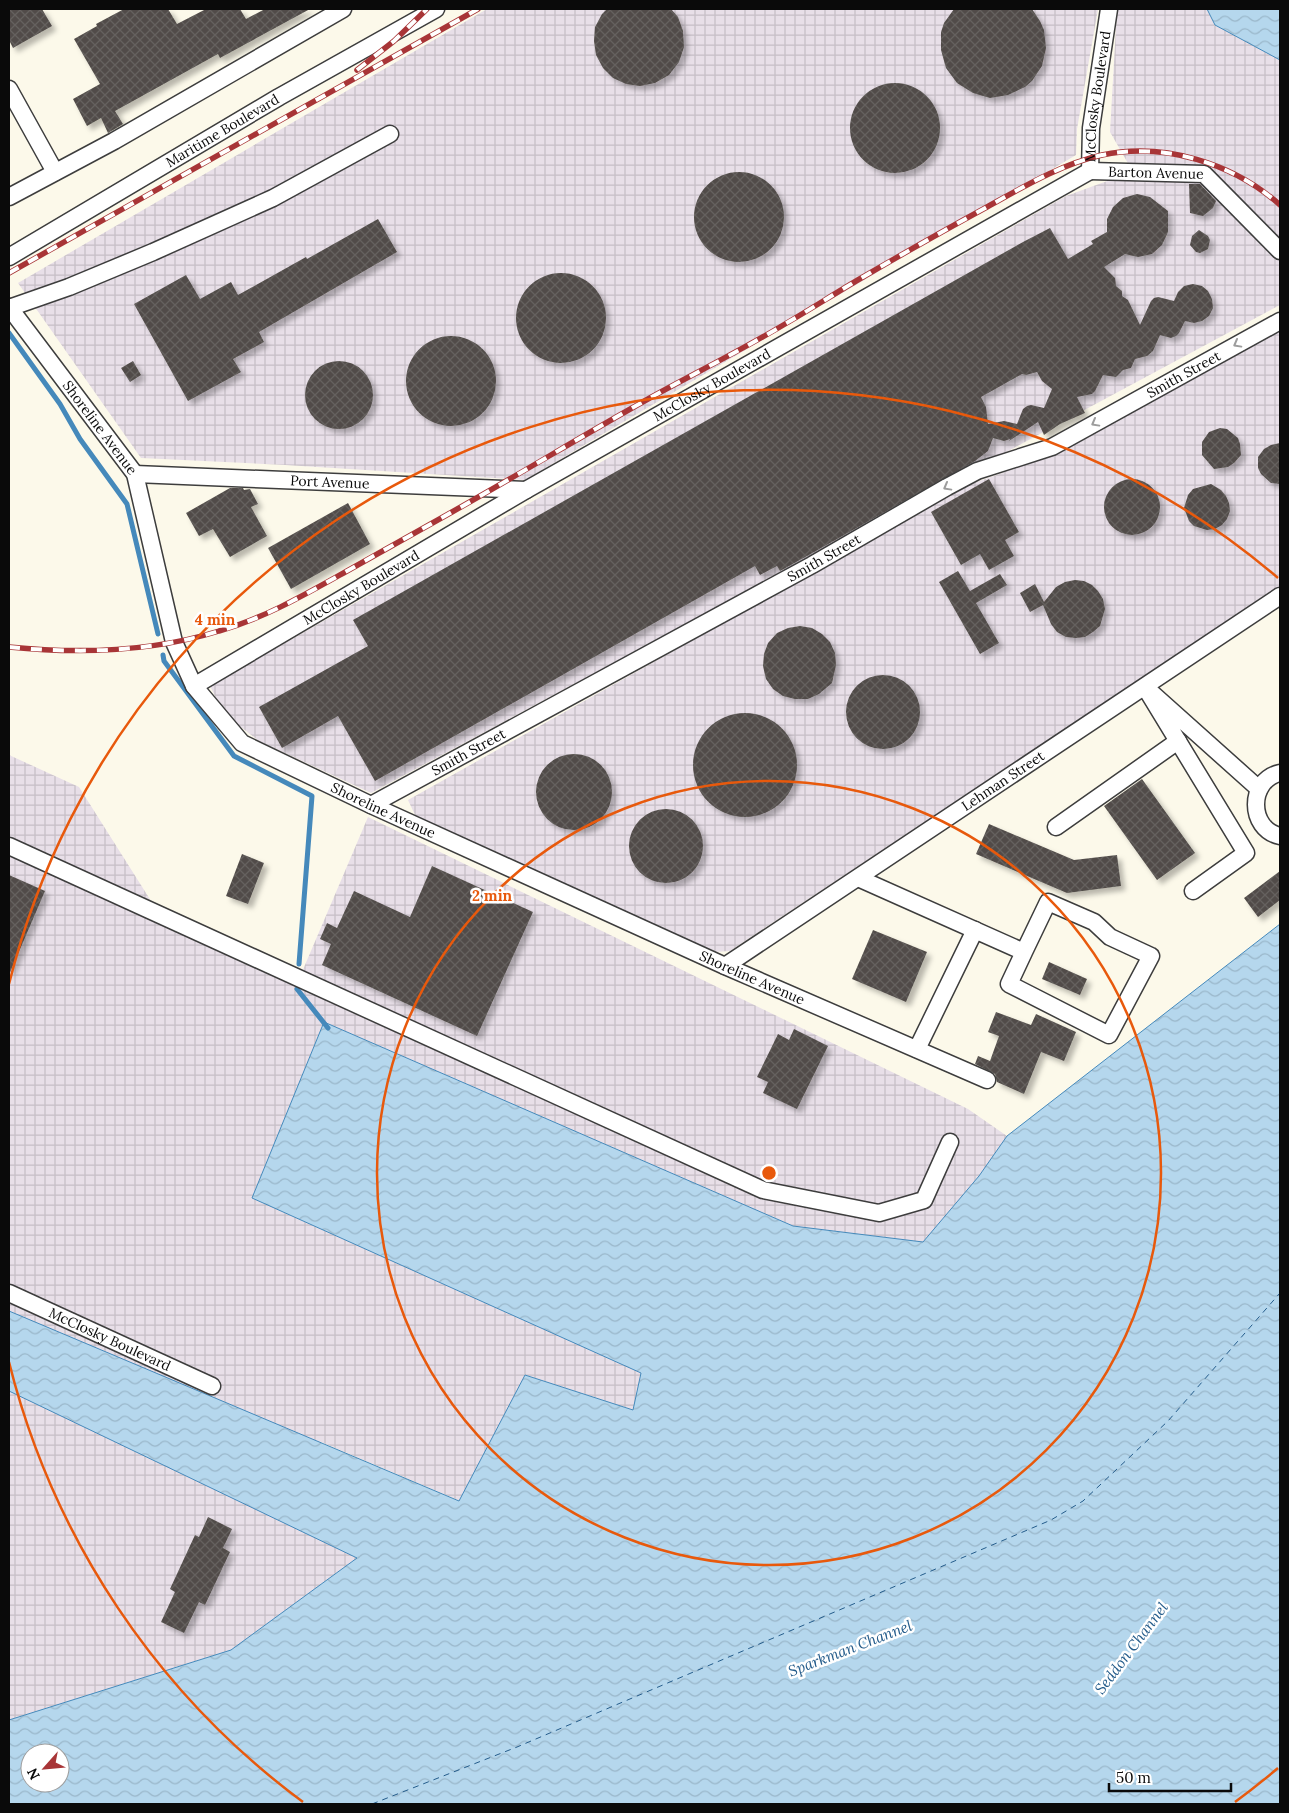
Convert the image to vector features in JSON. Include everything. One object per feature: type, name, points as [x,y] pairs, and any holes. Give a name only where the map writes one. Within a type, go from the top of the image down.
[{"type":"street","points":[[9,197],[114,140],[343,9]]},
{"type":"street","name":"Maritime Boulevard","points":[[9,257],[279,97],[436,9]]},
{"type":"street","name":"McClosky Boulevard","points":[[194,686],[526,490],[1090,171],[1091,128],[1109,9]]},
{"type":"street","points":[[9,89],[55,172]]},
{"type":"street","points":[[9,308],[69,287],[153,252],[273,198],[390,134]]},
{"type":"street","name":"Barton Avenue","points":[[1090,171],[1204,174],[1280,251]]},
{"type":"street","name":"Shoreline Avenue","points":[[9,308],[135,474],[174,642],[194,686],[242,743],[371,805],[725,966],[988,1080]]},
{"type":"street","name":"Smith Street","points":[[371,805],[812,565],[947,486],[977,471],[1052,447],[1280,321]]},
{"type":"street","name":"Port Avenue","points":[[135,474],[526,490]]},
{"type":"street","name":"Lehman Street","points":[[725,966],[1280,596]]},
{"type":"street","points":[[1145,686],[1246,853],[1193,891]]},
{"type":"street","points":[[1145,686],[1259,789]]},
{"type":"street","points":[[1056,827],[1178,741]]},
{"type":"street","points":[[1280,773],[1266,780],[1259,789],[1255,800],[1256,811],[1260,821],[1267,830],[1280,836]]},
{"type":"street","points":[[9,846],[763,1190],[879,1213],[924,1200],[950,1142]]},
{"type":"street","points":[[858,878],[1024,952]]},
{"type":"street","points":[[1048,902],[1094,922],[1110,937],[1151,956],[1109,1034],[1009,984],[1024,952],[1048,902]]},
{"type":"street","points":[[917,1049],[975,930]]},
{"type":"street","name":"McClosky Boulevard","points":[[9,1293],[212,1386]]},
{"type":"shaded area","points":[[487,9],[1098,9],[1077,129],[1076,155],[525,480],[141,458],[18,283]]},
{"type":"shaded area","points":[[1117,9],[1207,9],[1215,25],[1280,60],[1280,305],[371,793],[259,741],[237,724],[216,698],[210,686],[1066,196],[1110,180],[1137,179],[1110,132]]},
{"type":"shaded area","points":[[1280,331],[1280,587],[730,951],[714,952],[416,817],[408,800],[971,484],[1002,473]]},
{"type":"shaded area","points":[[9,755],[79,787],[158,912],[302,972],[368,817],[968,1109],[1007,1136],[979,1176],[923,1242],[793,1226],[324,1022],[252,1198],[642,1373],[633,1410],[525,1375],[460,1501],[321,1442],[357,1558],[231,1650],[9,1720]]},
{"type":"water","points":[[1207,9],[1280,9],[1280,60],[1215,25]]},
{"type":"water","points":[[1280,924],[1280,1804],[9,1804],[9,1720],[231,1650],[357,1558],[9,1391],[9,1311],[459,1501],[525,1375],[633,1410],[641,1373],[252,1198],[324,1022],[793,1226],[923,1242],[979,1176],[1007,1136]]},
{"type":"building","points":[[9,9],[42,9],[52,26],[13,48],[9,40]]},
{"type":"building","points":[[124,9],[168,9],[177,24],[206,9],[240,9],[246,19],[265,9],[310,9],[220,58],[218,54],[115,111],[123,124],[108,133],[101,118],[87,126],[73,99],[100,84],[74,39],[97,26],[96,24]]},
{"type":"building","points":[[607,9],[671,9],[678,17],[683,31],[684,47],[679,62],[669,75],[655,83],[640,86],[626,84],[613,78],[603,68],[596,55],[594,41],[595,27]]},
{"type":"building","points":[[954,9],[1032,9],[1044,30],[1046,48],[1042,66],[1032,81],[1025,87],[1008,95],[990,98],[973,93],[957,83],[946,68],[941,50],[941,32],[944,23]]},
{"type":"building","points":[[895,83],[912,86],[927,96],[937,111],[940,128],[937,145],[927,160],[912,170],[895,173],[878,170],[863,160],[853,145],[850,128],[853,111],[863,96],[878,86]]},
{"type":"building","points":[[739,172],[756,175],[771,185],[781,200],[784,217],[781,234],[771,249],[756,259],[739,262],[722,259],[707,249],[697,234],[694,217],[697,200],[707,185],[722,175]]},
{"type":"building","points":[[1189,184],[1200,184],[1216,201],[1213,208],[1203,216],[1190,213]]},
{"type":"building","points":[[1137,194],[1150,197],[1168,211],[1168,232],[1162,245],[1152,254],[1138,257],[1125,254],[1104,267],[1115,278],[1116,286],[1122,291],[1122,296],[1128,300],[1140,325],[1154,298],[1158,297],[1174,301],[1178,292],[1184,286],[1193,284],[1202,286],[1208,291],[1212,299],[1213,308],[1209,316],[1202,321],[1194,323],[1185,321],[1176,336],[1171,338],[1160,335],[1153,351],[1147,356],[1135,359],[1131,368],[1123,370],[1116,377],[1103,375],[1092,394],[1077,397],[1085,413],[1060,424],[1044,435],[1038,422],[1009,441],[1010,439],[1004,441],[993,438],[988,451],[975,461],[780,571],[777,566],[760,575],[755,566],[375,781],[338,716],[282,748],[259,707],[368,646],[353,620],[1050,228],[1068,259],[1093,244],[1091,241],[1107,232],[1107,219],[1113,207],[1123,198]],"holes":[[[1037,372],[1042,381],[1052,389],[1044,408],[1027,406],[1023,409],[1017,424],[1004,421],[988,424],[986,407],[981,397],[1022,374],[1026,375]]]},
{"type":"building","points":[[378,219],[397,252],[259,332],[264,342],[233,359],[241,372],[188,401],[134,304],[186,275],[200,299],[231,282],[238,295]]},
{"type":"building","points":[[1199,230],[1208,236],[1210,240],[1208,249],[1200,253],[1196,252],[1190,245],[1192,236]]},
{"type":"building","points":[[561,273],[578,276],[593,286],[603,301],[606,318],[603,335],[593,350],[578,360],[561,363],[544,360],[529,350],[519,335],[516,318],[519,301],[529,286],[544,276]]},
{"type":"building","points":[[451,336],[468,340],[483,349],[492,364],[496,381],[492,398],[483,413],[468,422],[451,426],[434,422],[419,413],[410,398],[406,381],[410,364],[419,349],[434,340]]},
{"type":"building","points":[[133,361],[141,375],[130,382],[121,368]]},
{"type":"building","points":[[332,361],[346,361],[358,366],[368,376],[373,388],[373,402],[368,414],[358,424],[346,429],[332,429],[320,424],[310,414],[305,402],[305,388],[310,376],[320,366]]},
{"type":"building","points":[[1220,428],[1227,429],[1238,438],[1241,455],[1228,467],[1214,469],[1202,455],[1202,442],[1209,432]]},
{"type":"building","points":[[1280,443],[1280,484],[1271,483],[1261,474],[1258,468],[1258,457],[1264,449]]},
{"type":"building","points":[[989,479],[1019,532],[1005,540],[1014,556],[989,570],[980,554],[961,565],[931,512]]},
{"type":"building","points":[[1132,479],[1143,481],[1152,487],[1158,496],[1160,507],[1158,518],[1152,527],[1143,533],[1132,535],[1121,533],[1112,527],[1106,518],[1104,507],[1106,496],[1112,487],[1121,481]]},
{"type":"building","points":[[1211,484],[1221,490],[1226,496],[1230,511],[1222,525],[1215,529],[1207,530],[1194,526],[1189,521],[1184,508],[1188,495],[1193,489]]},
{"type":"building","points":[[230,488],[250,489],[258,504],[251,507],[267,536],[230,557],[213,529],[199,536],[186,513]]},
{"type":"building","points":[[348,503],[370,544],[291,589],[268,548]]},
{"type":"building","points":[[958,571],[970,591],[1000,574],[1007,585],[976,603],[999,643],[980,654],[939,582]]},
{"type":"building","points":[[1084,581],[1092,585],[1103,599],[1105,609],[1100,626],[1085,637],[1076,638],[1066,637],[1057,632],[1051,624],[1043,605],[1030,612],[1020,593],[1035,584],[1044,602],[1056,587],[1065,582]]},
{"type":"building","points":[[800,626],[812,628],[822,634],[830,642],[835,653],[836,665],[832,683],[819,694],[808,699],[795,699],[783,696],[773,689],[766,679],[763,666],[764,654],[768,643],[777,633],[788,628]]},
{"type":"building","points":[[876,675],[890,675],[904,681],[914,691],[920,705],[918,726],[904,743],[890,749],[876,749],[862,743],[852,733],[846,719],[846,705],[852,691],[862,681]]},
{"type":"building","points":[[745,713],[765,717],[782,728],[793,745],[797,765],[793,785],[782,802],[765,813],[745,817],[725,813],[708,802],[697,785],[693,765],[697,745],[708,728],[725,717]]},
{"type":"building","points":[[574,754],[588,757],[601,765],[609,778],[612,792],[609,806],[601,819],[588,827],[574,830],[560,827],[547,819],[539,806],[536,792],[539,778],[547,765],[560,757]]},
{"type":"building","points":[[1142,779],[1195,853],[1157,880],[1104,806]]},
{"type":"building","points":[[666,809],[680,812],[692,820],[700,832],[703,846],[700,860],[692,872],[680,880],[666,883],[652,880],[640,872],[632,860],[629,846],[632,832],[640,820],[652,812]]},
{"type":"building","points":[[989,824],[1074,860],[1117,855],[1121,886],[1067,893],[976,854]]},
{"type":"building","points":[[242,854],[264,863],[248,904],[226,896]]},
{"type":"building","points":[[432,866],[533,912],[477,1036],[322,965],[331,944],[320,939],[327,923],[337,928],[354,891],[410,917]]},
{"type":"building","points":[[1280,871],[1280,900],[1258,917],[1244,898]]},
{"type":"building","points":[[9,875],[45,891],[9,975]]},
{"type":"building","points":[[873,930],[927,952],[906,1002],[852,979]]},
{"type":"building","points":[[1049,962],[1087,979],[1080,995],[1042,979]]},
{"type":"building","points":[[996,1012],[1031,1025],[1036,1014],[1076,1032],[1064,1061],[1041,1052],[1024,1094],[997,1082],[995,1074],[975,1064],[978,1056],[990,1061],[999,1036],[988,1032]]},
{"type":"building","points":[[794,1029],[828,1046],[797,1109],[763,1093],[768,1082],[757,1077],[778,1034],[789,1040]]},
{"type":"building","points":[[208,1517],[232,1529],[223,1548],[230,1552],[205,1605],[199,1602],[184,1633],[161,1622],[175,1592],[170,1589],[195,1535],[199,1537]]},
{"type":"waterway","points":[[9,333],[60,404],[80,439],[127,504],[158,634]]},
{"type":"waterway","points":[[163,655],[164,661],[234,756],[312,796],[299,964]]},
{"type":"waterway","points":[[297,989],[328,1028]]},
{"type":"ferry route","points":[[372,1804],[517,1747],[1051,1520],[1083,1501],[1168,1421],[1280,1293]]},
{"type":"railway","points":[[357,70],[394,41],[427,9]]},
{"type":"railway","points":[[9,273],[478,9]]},
{"type":"railway","points":[[9,647],[89,651],[142,647],[194,638],[236,626],[269,612],[332,580],[648,399],[768,334],[940,233],[1028,184],[1072,164],[1102,155],[1126,152],[1149,151],[1173,154],[1197,159],[1219,167],[1261,190],[1280,205]]},
{"type":"water label","name":"Sparkman Channel","points":[[850,1648]]},
{"type":"water label","name":"Seddon Channel","points":[[1131,1648]]}]
